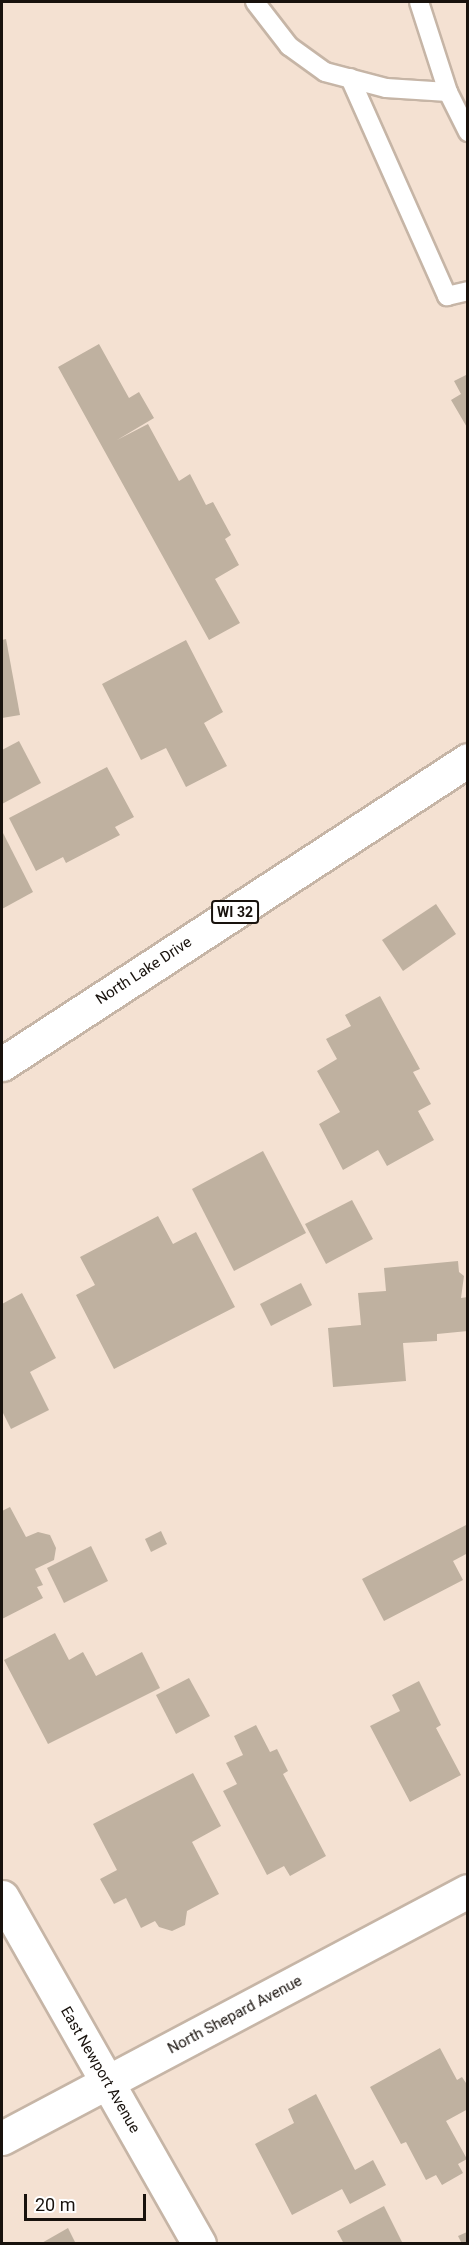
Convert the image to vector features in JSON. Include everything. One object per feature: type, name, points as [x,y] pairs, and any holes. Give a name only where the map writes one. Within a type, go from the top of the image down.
[{"type":"street","name":"North Lake Drive","points":[[2,1064],[468,760]]},
{"type":"street","name":"North Shepard Avenue","points":[[2,2138],[468,1891]]},
{"type":"street","name":"East Newport Avenue","points":[[2,1898],[199,2244]]},
{"type":"lane","points":[[255,2],[289,46],[325,72],[386,88],[448,92]]},
{"type":"lane","points":[[419,2],[448,92],[468,132]]},
{"type":"lane","points":[[350,78],[447,296],[468,291]]},
{"type":"building","points":[[99,344],[129,398],[139,392],[154,418],[117,440],[148,424],[179,481],[190,474],[206,505],[213,502],[231,535],[225,539],[239,565],[215,579],[240,623],[209,640],[58,367]]},
{"type":"building","points":[[468,374],[468,429],[451,400],[461,394],[454,381]]},
{"type":"building","points":[[6,639],[20,715],[2,718],[2,640]]},
{"type":"building","points":[[186,640],[223,712],[204,723],[227,766],[186,787],[166,748],[141,760],[102,684]]},
{"type":"building","points":[[19,741],[41,783],[2,804],[2,750]]},
{"type":"building","points":[[107,767],[134,817],[115,827],[120,835],[66,863],[63,857],[36,871],[9,818]]},
{"type":"building","points":[[2,831],[33,892],[2,909]]},
{"type":"building","points":[[436,904],[456,934],[403,971],[382,940]]},
{"type":"building","points":[[380,996],[420,1069],[413,1072],[431,1104],[418,1111],[434,1140],[387,1166],[378,1150],[343,1170],[319,1124],[340,1112],[317,1071],[337,1059],[326,1039],[351,1026],[345,1015]]},
{"type":"building","points":[[263,1151],[306,1233],[234,1271],[192,1189]]},
{"type":"building","points":[[352,1200],[373,1239],[326,1264],[305,1224]]},
{"type":"building","points":[[158,1216],[173,1244],[196,1232],[235,1307],[114,1369],[76,1295],[95,1285],[80,1257]]},
{"type":"building","points":[[458,1261],[459,1272],[464,1276],[461,1298],[468,1297],[468,1331],[437,1334],[437,1341],[403,1343],[406,1381],[333,1387],[328,1328],[361,1325],[358,1293],[386,1291],[384,1268]]},
{"type":"building","points":[[301,1283],[312,1305],[271,1326],[260,1304]]},
{"type":"building","points":[[22,1293],[56,1358],[30,1372],[49,1410],[11,1429],[2,1411],[2,1304]]},
{"type":"building","points":[[10,1507],[26,1537],[38,1532],[50,1535],[56,1548],[54,1560],[35,1569],[43,1585],[37,1587],[43,1598],[2,1619],[2,1511]]},
{"type":"building","points":[[468,1524],[468,1553],[453,1561],[463,1580],[384,1621],[362,1579]]},
{"type":"building","points":[[161,1531],[167,1544],[151,1552],[145,1539]]},
{"type":"building","points":[[91,1546],[108,1581],[64,1603],[47,1568]]},
{"type":"building","points":[[55,1633],[69,1660],[83,1652],[96,1676],[142,1652],[160,1688],[48,1744],[4,1660]]},
{"type":"building","points":[[189,1678],[210,1716],[176,1734],[156,1695]]},
{"type":"building","points":[[419,1681],[441,1725],[436,1728],[461,1775],[410,1802],[370,1726],[400,1711],[392,1695]]},
{"type":"building","points":[[256,1725],[270,1752],[277,1749],[288,1771],[283,1774],[326,1856],[290,1876],[284,1866],[267,1875],[223,1791],[237,1784],[226,1763],[243,1755],[234,1736]]},
{"type":"building","points":[[193,1773],[221,1826],[192,1842],[219,1894],[187,1911],[185,1925],[172,1931],[159,1927],[155,1921],[141,1928],[126,1898],[114,1904],[100,1879],[117,1870],[93,1824]]},
{"type":"building","points":[[440,2048],[457,2080],[462,2077],[468,2086],[468,2109],[446,2121],[467,2159],[458,2164],[463,2173],[442,2185],[436,2175],[426,2180],[406,2142],[401,2144],[370,2087]]},
{"type":"building","points":[[316,2094],[355,2170],[373,2160],[386,2185],[350,2204],[342,2189],[292,2215],[255,2144],[294,2123],[288,2109]]},
{"type":"building","points":[[384,2206],[403,2244],[344,2244],[337,2231]]},
{"type":"building","points":[[468,2225],[468,2244],[462,2244],[458,2236],[467,2232]]},
{"type":"building","points":[[68,2228],[76,2244],[40,2244]]}]
